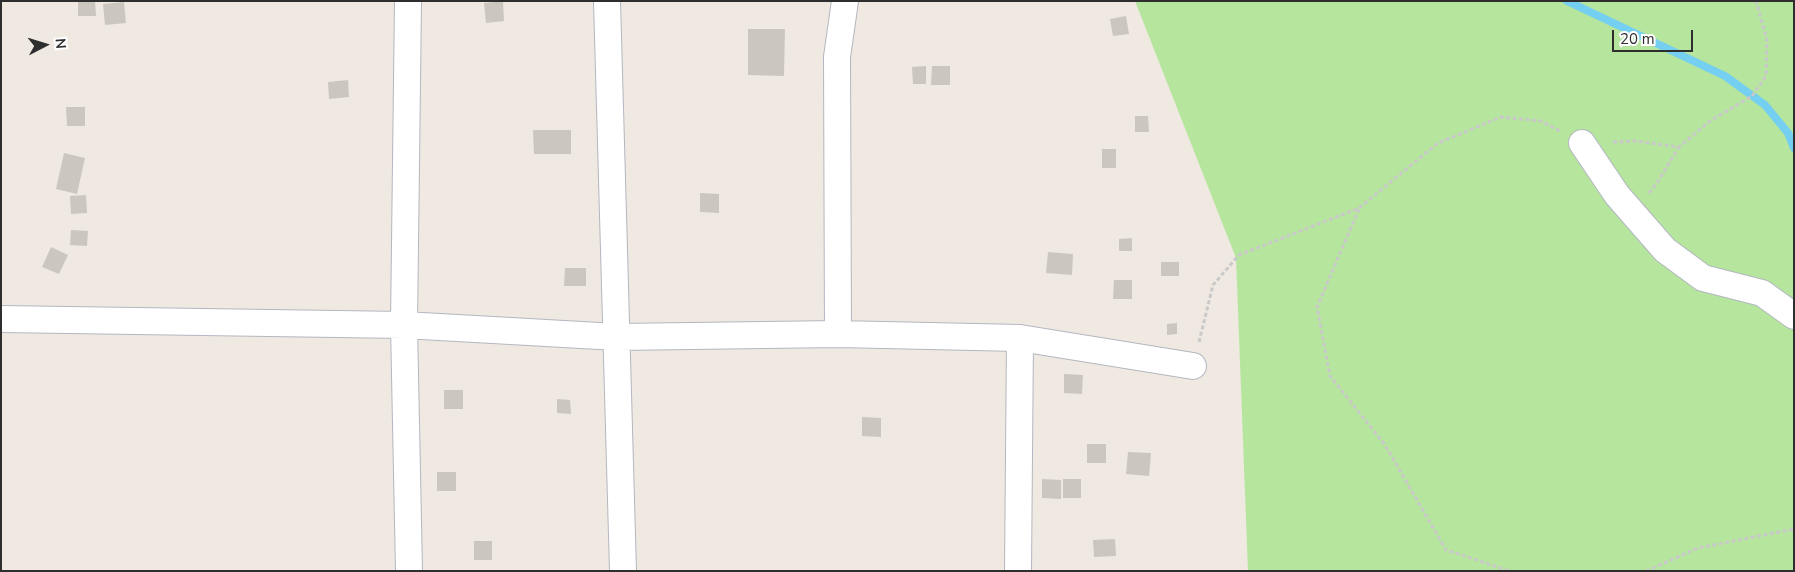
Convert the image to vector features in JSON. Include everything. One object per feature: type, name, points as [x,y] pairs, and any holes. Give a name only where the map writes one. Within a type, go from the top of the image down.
[{"type":"street","points":[[408,1],[404,326],[409,571]]},
{"type":"street","points":[[607,1],[623,571]]},
{"type":"street","points":[[838,334],[837,58],[845,1]]},
{"type":"street","points":[[1582,143],[1617,195],[1664,250],[1703,278],[1762,293],[1794,316]]},
{"type":"street","points":[[1,319],[404,326],[617,337],[838,334],[1020,338],[1193,366]]},
{"type":"street","points":[[1018,571],[1020,338]]},
{"type":"path","points":[[1632,213],[1657,183],[1678,147],[1710,121],[1752,96],[1766,76],[1766,40],[1756,1]]},
{"type":"path","points":[[1193,366],[1213,286],[1238,255],[1359,208],[1438,143],[1502,117],[1542,121],[1582,143],[1635,141],[1678,147]]},
{"type":"path","points":[[1359,208],[1316,307],[1330,376],[1385,444],[1446,550],[1510,571]]},
{"type":"path","points":[[1646,571],[1698,548],[1794,529]]},
{"type":"green space","points":[[1135,1],[1794,1],[1794,571],[1248,571],[1236,258]]},
{"type":"building","points":[[78,1],[95,1],[96,16],[78,16]]},
{"type":"building","points":[[503,1],[504,21],[486,23],[484,3]]},
{"type":"building","points":[[124,2],[126,23],[105,25],[103,4]]},
{"type":"building","points":[[1126,16],[1129,34],[1113,36],[1110,19]]},
{"type":"building","points":[[748,29],[785,29],[784,76],[748,75]]},
{"type":"building","points":[[926,66],[926,84],[913,84],[912,67]]},
{"type":"building","points":[[932,66],[950,66],[950,85],[931,85]]},
{"type":"building","points":[[348,80],[349,97],[329,99],[328,82]]},
{"type":"building","points":[[66,107],[85,107],[85,126],[67,126]]},
{"type":"building","points":[[1135,116],[1148,116],[1149,132],[1135,132]]},
{"type":"building","points":[[533,130],[571,130],[571,154],[534,154]]},
{"type":"building","points":[[1102,149],[1116,149],[1116,168],[1102,168]]},
{"type":"building","points":[[64,153],[85,158],[77,194],[56,189]]},
{"type":"building","points":[[700,193],[719,194],[719,213],[700,212]]},
{"type":"building","points":[[86,195],[87,213],[71,214],[70,196]]},
{"type":"building","points":[[71,230],[88,231],[87,246],[70,245]]},
{"type":"building","points":[[1132,238],[1132,251],[1119,251],[1119,239]]},
{"type":"building","points":[[51,247],[68,255],[59,274],[42,267]]},
{"type":"building","points":[[1048,252],[1073,254],[1072,275],[1046,273]]},
{"type":"building","points":[[1161,262],[1179,262],[1179,276],[1161,276]]},
{"type":"building","points":[[565,268],[586,268],[586,286],[564,286]]},
{"type":"building","points":[[1114,280],[1132,280],[1132,299],[1113,299]]},
{"type":"building","points":[[1177,323],[1177,334],[1167,335],[1167,324]]},
{"type":"building","points":[[1064,374],[1083,375],[1082,394],[1064,393]]},
{"type":"building","points":[[444,390],[463,390],[463,409],[444,409]]},
{"type":"building","points":[[557,399],[570,400],[571,414],[557,413]]},
{"type":"building","points":[[862,417],[881,418],[881,437],[862,436]]},
{"type":"building","points":[[1087,444],[1106,444],[1106,463],[1087,463]]},
{"type":"building","points":[[1128,452],[1151,453],[1149,476],[1126,474]]},
{"type":"building","points":[[437,472],[456,472],[456,491],[437,491]]},
{"type":"building","points":[[1042,479],[1061,480],[1061,499],[1042,498]]},
{"type":"building","points":[[1063,479],[1081,479],[1081,498],[1063,498]]},
{"type":"building","points":[[1115,539],[1116,556],[1094,557],[1093,540]]},
{"type":"building","points":[[474,541],[492,541],[492,560],[474,560]]},
{"type":"waterway","points":[[1567,1],[1725,76],[1765,105],[1788,133],[1794,148]]}]
